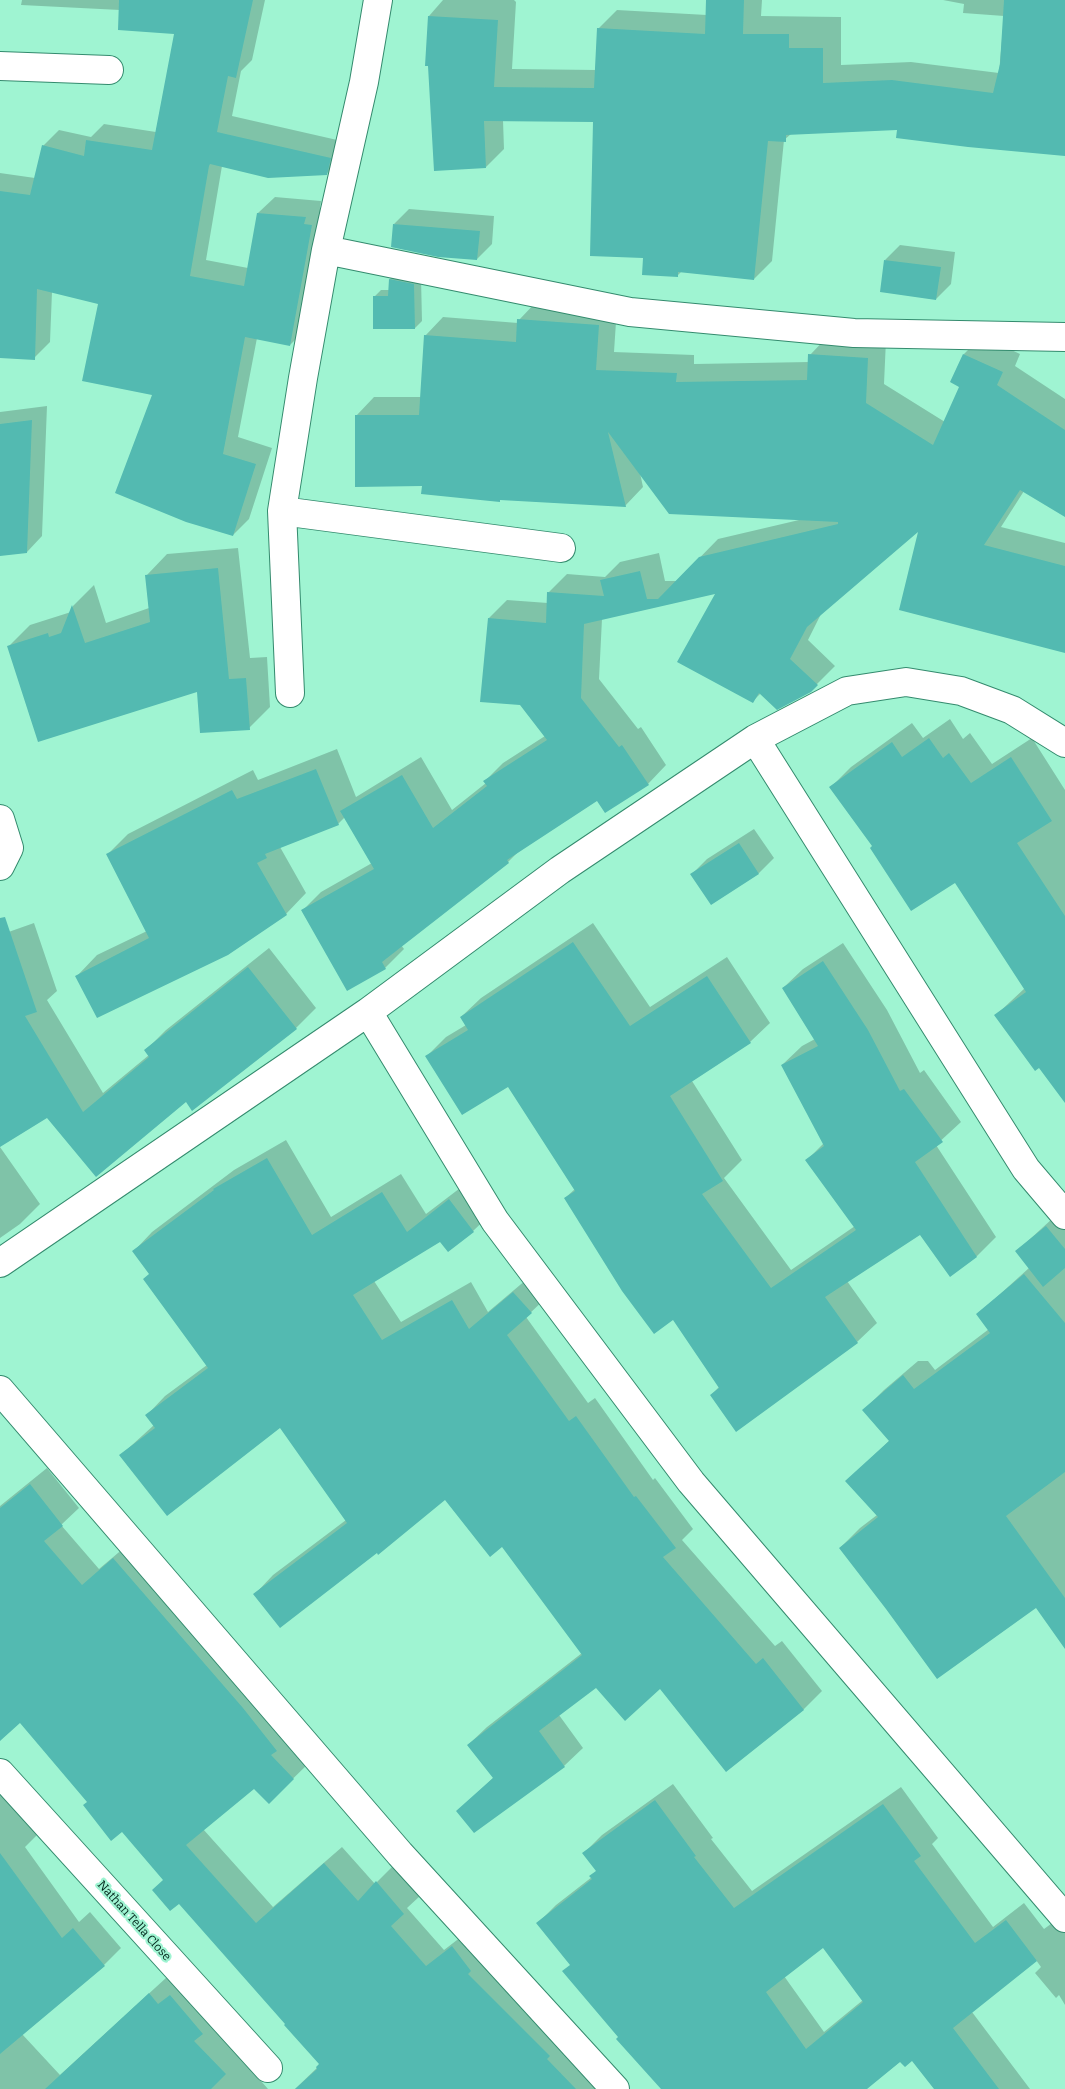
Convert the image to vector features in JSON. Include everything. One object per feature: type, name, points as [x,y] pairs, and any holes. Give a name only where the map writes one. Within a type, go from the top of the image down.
[{"type":"street","points":[[290,693],[282,512],[326,250],[364,82],[378,0]]},
{"type":"street","points":[[0,66],[109,70]]},
{"type":"street","points":[[326,250],[630,312],[854,333],[1065,338]]},
{"type":"street","points":[[282,512],[561,548]]},
{"type":"street","points":[[0,1263],[368,1012],[560,870],[755,739],[847,691],[906,682],[961,691],[1012,710],[1065,743]]},
{"type":"street","points":[[755,739],[1026,1169],[1065,1215]]},
{"type":"street","points":[[0,819],[9,848],[0,866]]},
{"type":"street","points":[[368,1012],[495,1221],[691,1482],[1065,1918]]},
{"type":"street","points":[[0,1390],[400,1854],[615,2089]]},
{"type":"street","name":"Nathan Tella Close","points":[[0,1773],[268,2068]]},
{"type":"building","points":[[119,0],[253,0],[236,78],[228,76],[217,132],[331,158],[327,175],[268,178],[210,164],[209,166],[190,276],[244,286],[257,213],[306,217],[304,224],[312,225],[290,346],[245,337],[223,454],[256,464],[233,536],[186,522],[115,493],[152,395],[82,381],[98,304],[37,289],[35,360],[0,358],[0,191],[30,195],[42,145],[84,156],[86,140],[152,150],[174,34],[118,30]]},
{"type":"building","points":[[706,0],[744,0],[743,34],[789,34],[789,48],[823,48],[823,83],[892,80],[993,93],[1000,64],[1004,0],[1065,0],[1065,156],[896,138],[897,130],[786,135],[786,142],[768,141],[754,280],[678,272],[678,277],[642,275],[643,258],[590,256],[593,122],[484,121],[486,168],[434,171],[428,66],[425,66],[428,16],[498,20],[494,87],[594,88],[597,28],[705,34]]},
{"type":"building","points":[[393,224],[480,231],[477,260],[438,257],[391,247]]},
{"type":"building","points":[[884,260],[941,267],[936,300],[880,292]]},
{"type":"building","points":[[389,279],[414,284],[415,329],[373,329],[373,296],[388,296]]},
{"type":"building","points":[[517,319],[599,325],[596,370],[677,373],[676,382],[807,380],[808,354],[868,358],[866,403],[933,445],[959,387],[950,382],[963,354],[1003,372],[997,385],[1065,430],[1065,517],[1020,490],[984,545],[1065,566],[1065,653],[899,610],[918,532],[807,627],[790,659],[818,685],[811,692],[777,710],[759,693],[753,703],[677,662],[715,594],[584,624],[581,698],[619,747],[622,745],[649,785],[605,813],[597,801],[507,860],[509,863],[382,962],[386,969],[347,991],[301,910],[374,869],[340,811],[402,775],[433,828],[487,786],[483,781],[547,740],[520,705],[480,702],[488,618],[546,623],[547,592],[604,596],[600,580],[640,571],[647,599],[658,599],[699,557],[838,524],[838,522],[669,514],[608,432],[626,507],[500,500],[500,502],[421,494],[422,486],[355,487],[355,415],[419,415],[424,335],[516,342]]},
{"type":"building","points":[[32,420],[27,553],[0,556],[0,424]]},
{"type":"building","points":[[218,568],[229,679],[246,678],[250,730],[200,733],[197,692],[38,742],[7,646],[48,633],[49,637],[61,633],[72,605],[85,643],[150,622],[145,575]]},
{"type":"building","points":[[929,738],[943,758],[949,753],[971,783],[1011,757],[1052,821],[1017,843],[1065,916],[1065,1103],[1039,1068],[1035,1071],[994,1015],[1026,992],[955,883],[911,911],[870,848],[872,846],[829,787],[892,742],[902,757]]},
{"type":"building","points":[[316,769],[339,825],[265,854],[267,858],[257,863],[287,915],[228,955],[97,1018],[75,976],[149,938],[106,854],[232,790],[237,799]]},
{"type":"building","points":[[739,843],[759,874],[711,905],[690,874]]},
{"type":"building","points":[[5,917],[37,1012],[25,1016],[83,1112],[149,1057],[144,1050],[248,967],[297,1029],[192,1111],[186,1102],[96,1177],[47,1118],[0,1147],[0,918]]},
{"type":"building","points":[[573,942],[630,1026],[707,976],[751,1043],[670,1096],[723,1181],[702,1194],[771,1288],[856,1230],[805,1160],[824,1146],[781,1065],[818,1046],[782,988],[823,961],[868,1030],[900,1091],[904,1089],[943,1142],[915,1162],[977,1257],[950,1277],[920,1235],[825,1297],[858,1343],[736,1432],[710,1395],[719,1388],[673,1320],[654,1334],[622,1291],[564,1198],[575,1191],[508,1087],[462,1115],[425,1056],[468,1030],[460,1017]]},
{"type":"building","points":[[267,1158],[312,1235],[382,1192],[407,1232],[449,1199],[474,1232],[448,1252],[440,1242],[353,1295],[382,1340],[452,1300],[469,1329],[513,1292],[532,1313],[507,1335],[569,1421],[576,1416],[634,1497],[636,1496],[676,1548],[663,1557],[756,1664],[763,1658],[804,1710],[726,1772],[660,1689],[625,1721],[596,1688],[539,1731],[565,1767],[474,1833],[456,1811],[493,1778],[467,1745],[582,1655],[502,1547],[490,1557],[445,1500],[378,1555],[377,1553],[280,1628],[253,1594],[347,1523],[280,1428],[167,1516],[119,1455],[155,1428],[145,1415],[208,1368],[143,1279],[149,1274],[132,1251],[213,1189]]},
{"type":"building","points":[[1046,1226],[1065,1249],[1065,1268],[1043,1287],[1015,1251]]},
{"type":"building","points":[[1024,1274],[1065,1323],[1065,1472],[1006,1516],[1065,1598],[1065,1649],[1036,1608],[937,1679],[839,1548],[878,1517],[845,1481],[889,1441],[862,1410],[903,1375],[914,1389],[990,1333],[976,1314]]},
{"type":"building","points":[[30,1484],[63,1526],[44,1541],[82,1585],[113,1558],[243,1708],[277,1751],[271,1755],[294,1779],[269,1804],[254,1789],[186,1845],[256,1923],[324,1863],[358,1901],[376,1881],[404,1914],[391,1926],[426,1966],[452,1946],[471,1971],[468,1974],[550,2056],[547,2059],[576,2089],[295,2089],[317,2069],[316,2067],[319,2064],[179,1904],[170,1911],[152,1890],[163,1880],[122,1832],[111,1841],[83,1805],[87,1802],[20,1723],[0,1741],[0,1508]]},
{"type":"building","points":[[655,1800],[696,1856],[694,1857],[734,1908],[883,1804],[921,1856],[914,1861],[975,1943],[1006,1920],[1037,1961],[953,2028],[999,2089],[934,2089],[912,2061],[905,2067],[900,2062],[867,2089],[661,2089],[616,2039],[618,2037],[562,1971],[570,1965],[536,1923],[592,1879],[589,1876],[596,1871],[582,1853]],"holes":[[[823,1948],[863,2002],[806,2049],[766,1992]]]},
{"type":"building","points":[[0,1853],[62,1938],[73,1928],[105,1966],[0,2054]]},
{"type":"building","points":[[149,1993],[158,2004],[170,1995],[203,2034],[194,2041],[226,2074],[211,2089],[45,2089]]}]
